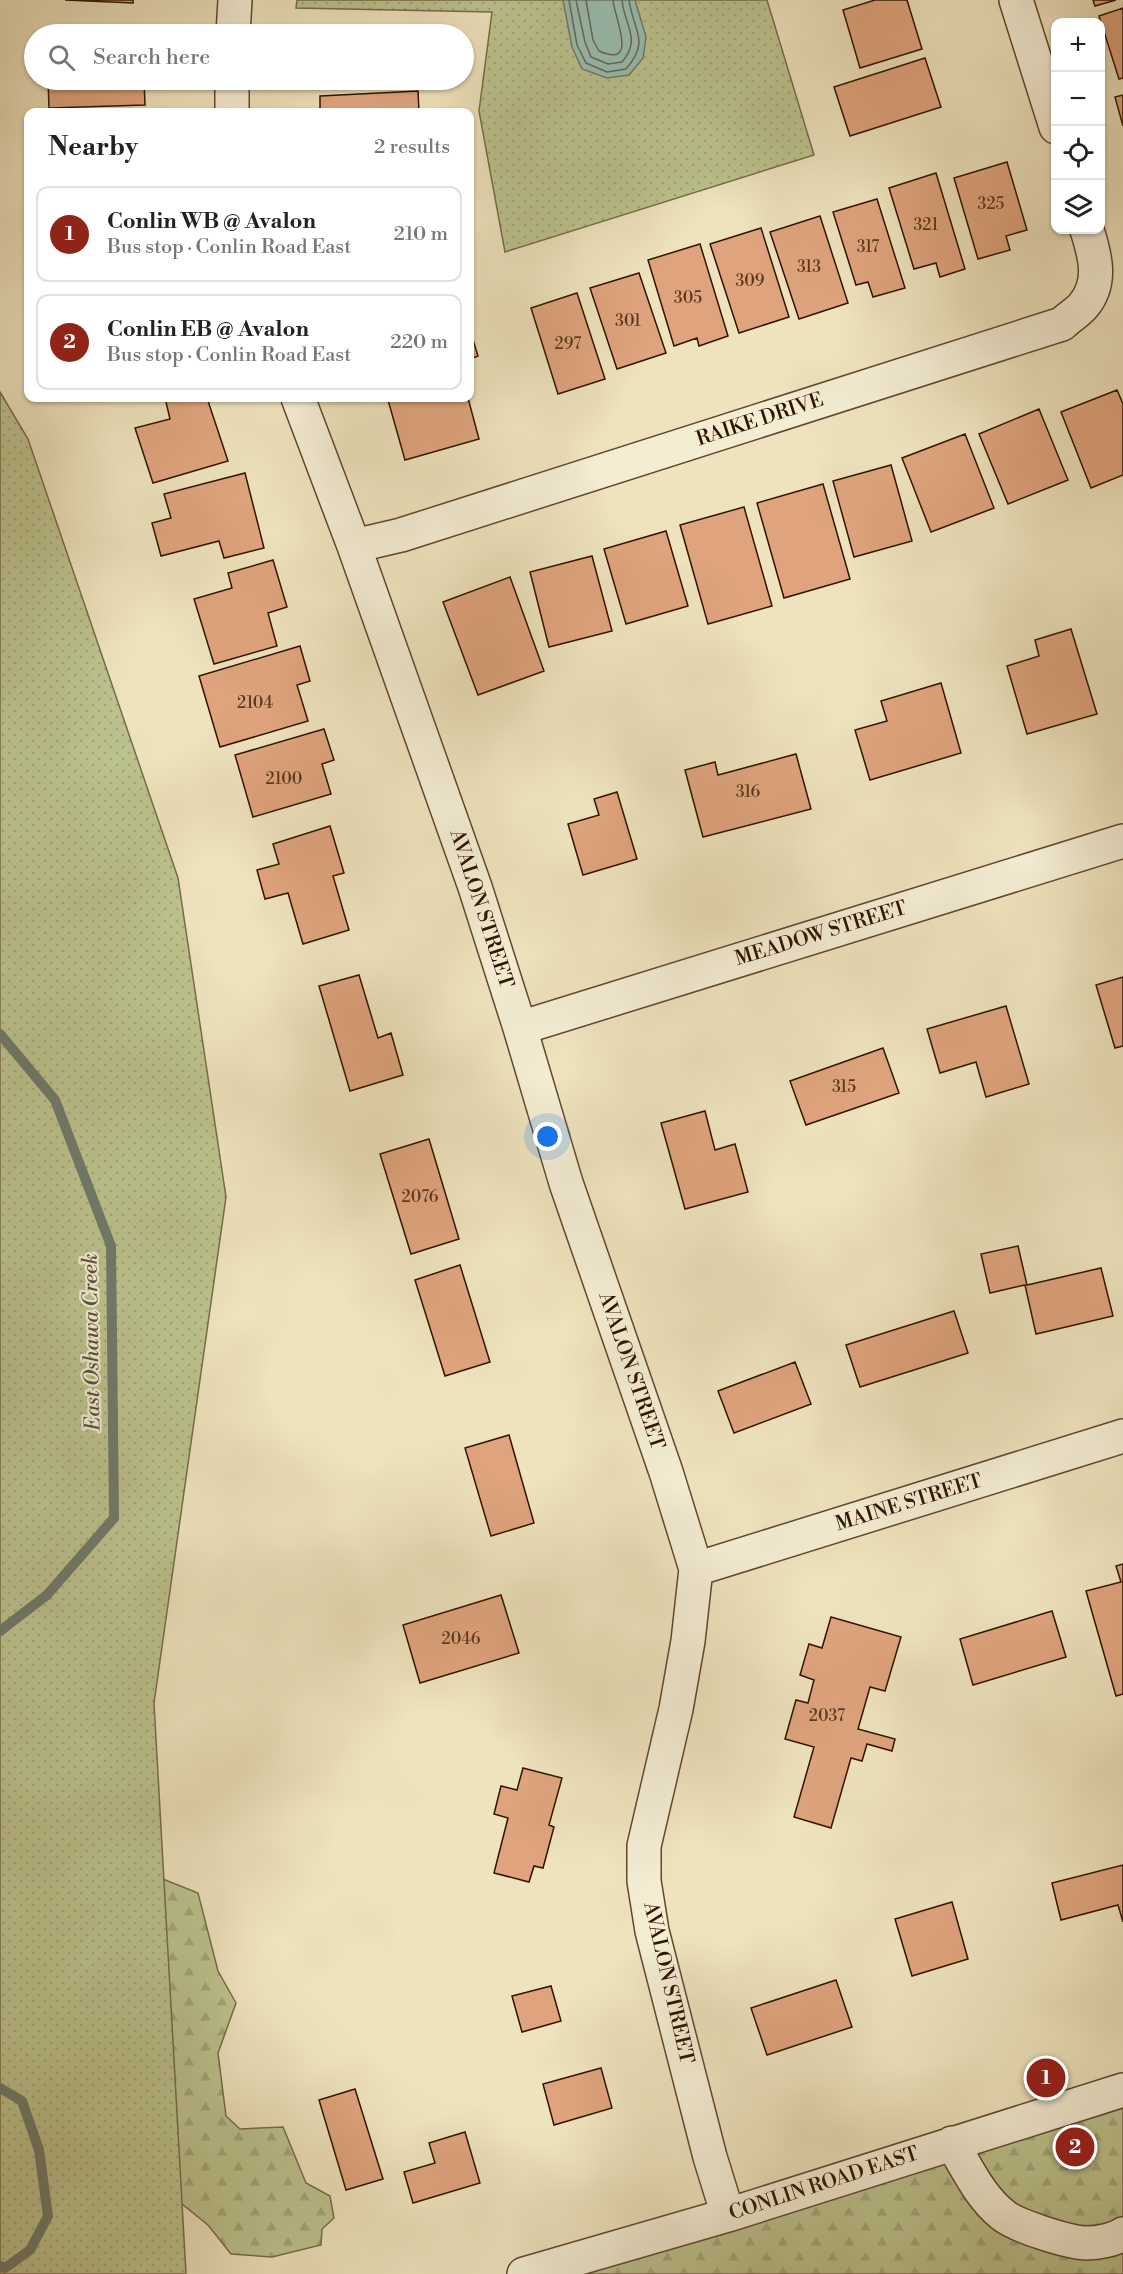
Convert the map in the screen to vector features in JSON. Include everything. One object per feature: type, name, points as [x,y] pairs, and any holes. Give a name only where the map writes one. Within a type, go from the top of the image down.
[{"type":"street","points":[[234,24],[235,0]]},
{"type":"street","points":[[1016,0],[1056,126]]},
{"type":"street","points":[[232,90],[232,108]]},
{"type":"street","name":"RAIKE DRIVE","points":[[354,546],[401,535],[1062,324],[1084,305],[1094,285],[1096,259],[1088,234]]},
{"type":"street","name":"AVALON STREET","points":[[300,402],[354,546],[475,887],[566,1183],[666,1472],[696,1569],[688,1641],[676,1709],[644,1846],[644,1881],[652,1931],[710,2157],[728,2215]]},
{"type":"street","name":"MEADOW STREET","points":[[520,1028],[1123,841]]},
{"type":"street","name":"MAINE STREET","points":[[696,1569],[1123,1436]]},
{"type":"street","name":"CONLIN ROAD EAST","points":[[524,2274],[728,2215],[1123,2090]]},
{"type":"street","points":[[952,2144],[984,2195],[1005,2216],[1044,2233],[1086,2243],[1121,2242]]},
{"type":"green space","points":[[297,0],[767,0],[814,155],[505,252],[479,111],[492,12],[296,8]]},
{"type":"green space","points":[[0,392],[28,439],[178,878],[226,1197],[154,1703],[186,2274],[0,2274]]},
{"type":"green space","points":[[123,1863],[198,1893],[218,1971],[236,2003],[218,2053],[226,2116],[240,2129],[283,2127],[306,2183],[330,2196],[334,2218],[322,2229],[321,2245],[272,2257],[231,2254],[208,2225],[157,2184],[0,1985]]},
{"type":"green space","points":[[1123,2095],[1123,2274],[524,2274]]},
{"type":"water","points":[[563,0],[635,0],[646,37],[643,58],[629,75],[607,78],[582,69],[572,47]]},
{"type":"building","points":[[65,0],[133,0],[133,3]]},
{"type":"building","points":[[875,0],[907,0],[922,49],[860,68],[843,10]]},
{"type":"building","points":[[1093,0],[1116,0],[1095,6]]},
{"type":"building","points":[[1123,8],[1123,78],[1119,79],[1105,35],[1105,18],[1099,16]]},
{"type":"building","points":[[925,58],[941,107],[850,136],[834,87]]},
{"type":"building","points":[[48,90],[144,90],[145,105],[49,108]]},
{"type":"building","points":[[418,91],[419,108],[320,108],[320,96]]},
{"type":"building","points":[[1123,95],[1123,126],[1115,97]]},
{"type":"building","points":[[1007,162],[1027,230],[1006,236],[1010,250],[978,259],[954,178]]},
{"type":"building","points":[[936,173],[965,269],[940,277],[936,263],[914,269],[889,188]]},
{"type":"building","points":[[877,199],[905,288],[873,297],[868,282],[856,285],[833,212]]},
{"type":"building","points":[[820,216],[848,303],[799,319],[770,232]]},
{"type":"building","points":[[761,228],[789,317],[739,333],[710,244]]},
{"type":"building","points":[[700,244],[728,336],[699,346],[697,338],[674,346],[648,260]]},
{"type":"building","points":[[639,273],[666,353],[617,369],[590,288]]},
{"type":"building","points":[[577,293],[605,379],[558,394],[531,308]]},
{"type":"building","points":[[474,343],[478,356],[474,358]]},
{"type":"building","points":[[1117,390],[1123,404],[1123,475],[1091,488],[1061,412]]},
{"type":"building","points":[[166,402],[208,402],[228,461],[153,483],[135,428],[170,419]]},
{"type":"building","points":[[389,402],[469,402],[479,439],[405,460]]},
{"type":"building","points":[[1039,409],[1068,480],[1008,504],[979,434]]},
{"type":"building","points":[[965,434],[994,508],[931,532],[902,458]]},
{"type":"building","points":[[891,465],[912,541],[854,557],[833,481]]},
{"type":"building","points":[[245,473],[264,548],[224,558],[219,541],[161,556],[152,523],[171,518],[164,494]]},
{"type":"building","points":[[823,484],[850,579],[784,598],[757,503]]},
{"type":"building","points":[[744,507],[772,606],[708,624],[680,525]]},
{"type":"building","points":[[666,531],[688,606],[626,624],[604,549]]},
{"type":"building","points":[[592,556],[612,631],[549,647],[530,572]]},
{"type":"building","points":[[273,560],[287,607],[268,613],[277,646],[214,664],[194,599],[232,588],[228,573]]},
{"type":"building","points":[[510,577],[544,671],[478,695],[443,602]]},
{"type":"building","points":[[1071,629],[1097,714],[1027,734],[1007,666],[1039,656],[1035,640]]},
{"type":"building","points":[[300,646],[310,681],[297,685],[308,721],[220,747],[199,676]]},
{"type":"building","points":[[941,683],[961,753],[870,780],[855,730],[887,721],[881,701]]},
{"type":"building","points":[[324,729],[334,760],[322,764],[331,794],[253,817],[235,755]]},
{"type":"building","points":[[796,754],[811,809],[703,837],[685,770],[715,762],[718,775]]},
{"type":"building","points":[[617,792],[637,859],[583,875],[568,824],[599,815],[594,799]]},
{"type":"building","points":[[330,826],[344,873],[333,876],[349,930],[303,944],[288,893],[265,899],[257,870],[279,864],[273,844]]},
{"type":"building","points":[[359,975],[378,1038],[391,1033],[403,1075],[350,1091],[319,986]]},
{"type":"building","points":[[1123,977],[1123,1046],[1115,1048],[1096,985]]},
{"type":"building","points":[[1006,1006],[1029,1084],[986,1097],[976,1062],[940,1073],[927,1029]]},
{"type":"building","points":[[883,1048],[899,1093],[806,1125],[790,1081]]},
{"type":"building","points":[[705,1111],[715,1150],[735,1144],[748,1192],[685,1209],[661,1123]]},
{"type":"building","points":[[429,1139],[459,1239],[411,1254],[380,1154]]},
{"type":"building","points":[[1018,1246],[1027,1285],[1101,1268],[1113,1316],[1036,1334],[1025,1285],[990,1293],[981,1254]]},
{"type":"building","points":[[460,1265],[490,1362],[445,1376],[415,1280]]},
{"type":"building","points":[[954,1311],[968,1353],[860,1387],[846,1345]]},
{"type":"building","points":[[795,1362],[811,1404],[734,1433],[718,1391]]},
{"type":"building","points":[[509,1435],[534,1523],[491,1536],[465,1448]]},
{"type":"building","points":[[1123,1564],[1123,1694],[1116,1696],[1086,1591],[1121,1582],[1116,1566]]},
{"type":"building","points":[[501,1595],[519,1653],[420,1683],[403,1625]]},
{"type":"building","points":[[1052,1611],[1066,1657],[973,1685],[960,1639]]},
{"type":"building","points":[[831,1617],[901,1637],[885,1691],[870,1687],[858,1729],[895,1739],[892,1751],[867,1744],[862,1761],[851,1758],[831,1828],[794,1817],[814,1747],[785,1739],[796,1700],[808,1703],[814,1680],[800,1675],[809,1644],[822,1648]]},
{"type":"building","points":[[523,1768],[562,1778],[549,1825],[554,1827],[543,1868],[534,1866],[529,1882],[494,1873],[508,1818],[494,1814],[501,1786],[517,1790]]},
{"type":"building","points":[[1123,1865],[1123,1922],[1118,1905],[1061,1920],[1052,1883]]},
{"type":"building","points":[[952,1902],[968,1959],[912,1976],[895,1919]]},
{"type":"building","points":[[836,1980],[852,2027],[767,2055],[751,2008]]},
{"type":"building","points":[[551,1986],[561,2021],[522,2032],[512,1996]]},
{"type":"building","points":[[601,2068],[612,2108],[554,2125],[543,2084]]},
{"type":"building","points":[[355,2089],[383,2179],[346,2190],[319,2100]]},
{"type":"building","points":[[465,2132],[480,2183],[413,2203],[404,2172],[435,2163],[429,2143]]},
{"type":"waterway","name":"East Oshawa Creek","points":[[0,1034],[55,1100],[111,1246],[114,1518],[47,1595],[0,1631]]},
{"type":"waterway","name":"East Oshawa Creek","points":[[0,2088],[22,2101],[39,2150],[48,2216],[30,2250],[5,2268],[0,2266]]},
{"type":"place","name":"Conlin WB @ Avalon","points":[[1046,2078]]},
{"type":"place","name":"Conlin EB @ Avalon","points":[[1075,2147]]}]
